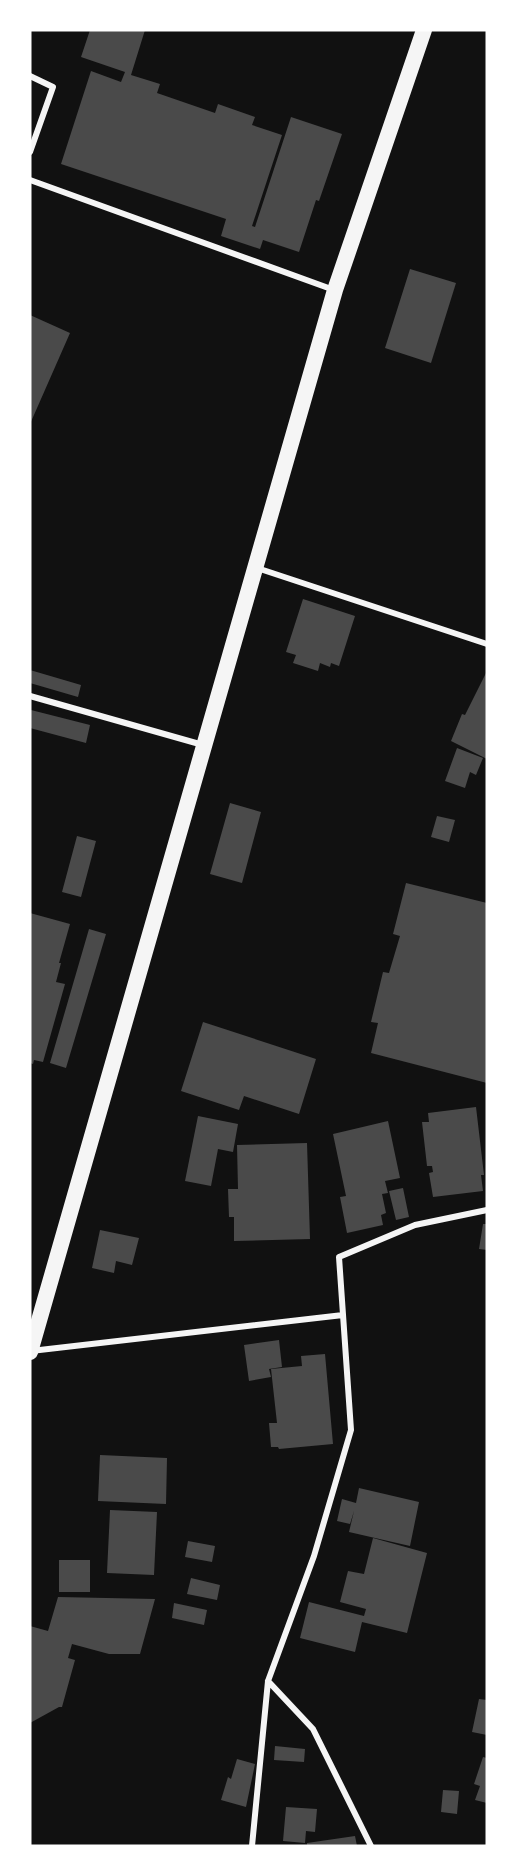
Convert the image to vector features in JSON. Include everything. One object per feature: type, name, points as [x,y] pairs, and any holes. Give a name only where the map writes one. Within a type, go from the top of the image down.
[{"type":"highway","points":[[30,1352],[334,290],[424,30]]},
{"type":"street","points":[[30,76],[54,87],[30,152]]},
{"type":"street","points":[[30,180],[334,290]]},
{"type":"street","points":[[255,568],[487,644]]},
{"type":"street","points":[[30,696],[203,745]]},
{"type":"street","points":[[252,1846],[268,1681],[314,1556],[351,1430],[339,1257],[415,1226],[487,1210]]},
{"type":"street","points":[[30,1352],[343,1315]]},
{"type":"street","points":[[268,1681],[313,1729],[371,1846]]},
{"type":"building","points":[[90,30],[145,30],[131,75],[160,84],[157,93],[215,113],[218,104],[255,117],[252,125],[282,135],[252,226],[255,227],[291,117],[342,134],[319,201],[316,200],[299,252],[263,240],[260,249],[221,236],[226,219],[61,164],[91,71],[121,82],[125,72],[81,57]]},
{"type":"building","points":[[410,269],[456,283],[431,363],[385,348]]},
{"type":"building","points":[[30,315],[70,333],[30,424]]},
{"type":"building","points":[[303,599],[355,616],[339,666],[331,663],[330,667],[320,663],[318,671],[293,663],[296,655],[286,652]]},
{"type":"building","points":[[30,670],[81,685],[78,697],[30,683]]},
{"type":"building","points":[[487,671],[487,759],[451,741],[462,714],[465,715]]},
{"type":"building","points":[[31,710],[90,725],[86,743],[30,728]]},
{"type":"building","points":[[457,748],[483,758],[476,775],[470,772],[465,788],[445,781]]},
{"type":"building","points":[[230,803],[261,812],[242,883],[210,874]]},
{"type":"building","points":[[437,816],[455,820],[449,842],[431,837]]},
{"type":"building","points":[[77,836],[96,841],[81,897],[62,892]]},
{"type":"building","points":[[406,883],[487,903],[487,1083],[371,1053],[378,1023],[371,1022],[383,972],[389,973],[400,936],[393,934]]},
{"type":"building","points":[[30,913],[70,924],[56,982],[65,984],[43,1062],[34,1060],[33,1064],[30,1063]]},
{"type":"building","points":[[89,929],[106,934],[66,1068],[50,1063]]},
{"type":"building","points":[[203,1022],[316,1059],[299,1114],[244,1096],[239,1110],[181,1091]]},
{"type":"building","points":[[476,1107],[484,1175],[481,1175],[483,1191],[433,1197],[429,1173],[433,1172],[432,1166],[427,1166],[422,1122],[429,1122],[428,1113]]},
{"type":"building","points":[[198,1116],[238,1124],[233,1152],[218,1149],[211,1186],[185,1181]]},
{"type":"building","points":[[388,1121],[400,1178],[385,1181],[388,1193],[382,1194],[386,1213],[381,1215],[383,1225],[347,1233],[340,1197],[346,1196],[333,1134]]},
{"type":"building","points":[[307,1143],[310,1239],[234,1241],[234,1217],[229,1217],[228,1189],[238,1189],[237,1145]]},
{"type":"building","points":[[403,1188],[409,1217],[396,1220],[389,1191]]},
{"type":"building","points":[[483,1224],[487,1224],[487,1250],[479,1249]]},
{"type":"building","points":[[100,1230],[139,1238],[132,1265],[116,1261],[114,1273],[92,1268]]},
{"type":"building","points":[[279,1340],[282,1367],[269,1369],[271,1377],[249,1381],[244,1345]]},
{"type":"building","points":[[325,1354],[333,1444],[279,1449],[271,1447],[269,1423],[277,1423],[271,1369],[302,1366],[301,1356]]},
{"type":"building","points":[[100,1455],[167,1458],[166,1504],[98,1501]]},
{"type":"building","points":[[359,1488],[419,1502],[410,1546],[349,1532],[354,1511],[350,1524],[337,1521],[342,1499],[356,1503]]},
{"type":"building","points":[[110,1510],[157,1512],[154,1575],[107,1573]]},
{"type":"building","points":[[373,1538],[427,1553],[407,1633],[362,1622],[355,1652],[300,1638],[309,1602],[364,1616],[366,1609],[340,1602],[348,1571],[364,1574]]},
{"type":"building","points":[[188,1541],[215,1546],[212,1562],[185,1557]]},
{"type":"building","points":[[59,1560],[90,1560],[90,1592],[59,1592]]},
{"type":"building","points":[[191,1578],[220,1585],[217,1600],[187,1594]]},
{"type":"building","points":[[58,1597],[155,1599],[140,1654],[109,1654],[72,1644],[68,1658],[75,1660],[62,1707],[30,1723],[30,1626],[48,1631]]},
{"type":"building","points":[[174,1603],[207,1610],[204,1625],[172,1618]]},
{"type":"building","points":[[479,1699],[487,1700],[487,1735],[472,1732]]},
{"type":"building","points":[[275,1746],[305,1749],[304,1762],[274,1760]]},
{"type":"building","points":[[483,1757],[487,1758],[487,1803],[475,1800],[480,1786],[474,1784]]},
{"type":"building","points":[[237,1759],[255,1764],[246,1807],[221,1800],[228,1777],[231,1779]]},
{"type":"building","points":[[443,1790],[459,1791],[457,1814],[441,1812]]},
{"type":"building","points":[[286,1807],[317,1809],[315,1832],[306,1831],[305,1843],[283,1841]]},
{"type":"building","points":[[355,1836],[357,1846],[307,1846],[307,1843]]}]
